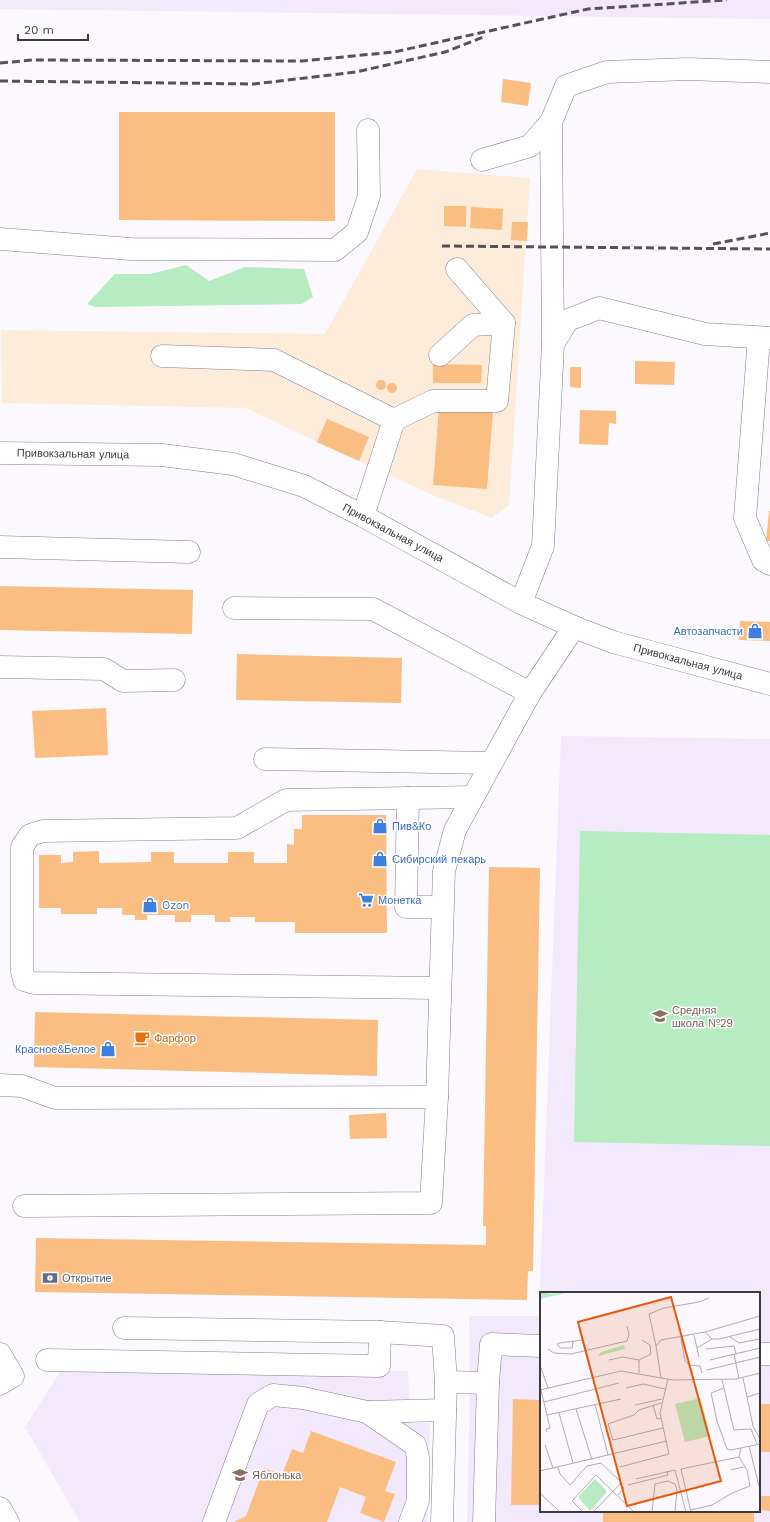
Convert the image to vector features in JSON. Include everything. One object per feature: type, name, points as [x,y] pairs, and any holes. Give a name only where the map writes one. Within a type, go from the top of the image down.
[{"type":"street","points":[[482,160],[530,146],[551,122],[566,86],[607,72],[688,69],[770,72]]},
{"type":"street","points":[[521,603],[543,546],[554,344],[551,122]]},
{"type":"street","points":[[0,240],[131,249],[335,250],[357,232],[369,196],[368,130]]},
{"type":"street","points":[[363,516],[394,420],[434,401],[497,400],[504,323],[457,269]]},
{"type":"street","points":[[554,344],[568,320],[599,308],[705,334],[765,338],[745,518],[764,560],[770,564]]},
{"type":"street","points":[[440,355],[473,325],[504,323]]},
{"type":"street","points":[[162,356],[274,360],[394,420]]},
{"type":"street","name":"Привокзальная улица","points":[[0,453],[162,455],[233,464],[304,486],[363,516],[521,603],[574,627],[613,642],[770,684]]},
{"type":"street","points":[[0,547],[189,552]]},
{"type":"street","points":[[234,608],[373,609],[530,693]]},
{"type":"street","points":[[24,1206],[431,1203],[444,871],[455,830],[530,693],[574,627]]},
{"type":"street","points":[[0,667],[104,669],[123,681],[174,680]]},
{"type":"street","points":[[265,759],[491,763]]},
{"type":"street","points":[[439,988],[34,983],[24,980],[22,971],[22,847],[30,835],[43,831],[237,828],[286,800],[473,797]]},
{"type":"street","points":[[408,798],[406,907],[442,907]]},
{"type":"street","points":[[0,1085],[22,1086],[55,1098],[436,1097]]},
{"type":"street","points":[[142,1362],[134,1329],[380,1332],[443,1336],[446,1382],[442,1522]]},
{"type":"street","points":[[47,1360],[379,1366],[380,1332]]},
{"type":"street","points":[[484,1522],[488,1383],[492,1344],[540,1346]]},
{"type":"street","points":[[0,1354],[13,1376],[0,1384]]},
{"type":"street","points":[[446,1382],[488,1383]]},
{"type":"street","points":[[214,1522],[258,1404],[273,1395],[303,1398],[366,1412],[445,1410]]},
{"type":"street","points":[[366,1412],[415,1445],[418,1457],[418,1501],[410,1522]]},
{"type":"street","points":[[0,1508],[8,1522]]},
{"type":"shaded area","points":[[0,0],[770,0],[770,19],[0,9]]},
{"type":"shaded area","points":[[417,169],[530,178],[509,505],[492,518],[435,496],[246,408],[2,403],[1,330],[325,334]]},
{"type":"shaded area","name":"Средняя школа №29","points":[[561,736],[770,739],[770,1522],[467,1522],[470,1383],[469,1316],[539,1316]]},
{"type":"shaded area","name":"Яблонька","points":[[408,1371],[410,1423],[430,1423],[427,1522],[80,1522],[25,1427],[60,1372]]},
{"type":"green space","points":[[186,265],[209,281],[245,267],[304,269],[313,297],[302,304],[95,307],[87,304],[115,274],[150,274]]},
{"type":"green space","points":[[580,831],[770,835],[770,1146],[574,1142]]},
{"type":"building","points":[[503,79],[531,83],[528,106],[501,102]]},
{"type":"building","points":[[119,112],[335,112],[335,221],[119,220]]},
{"type":"building","points":[[444,206],[466,206],[466,227],[444,226]]},
{"type":"building","points":[[471,207],[503,209],[502,230],[470,228]]},
{"type":"building","points":[[512,222],[528,222],[527,241],[511,240]]},
{"type":"building","points":[[635,361],[675,362],[674,385],[635,384]]},
{"type":"building","points":[[433,364],[482,365],[481,383],[433,383]]},
{"type":"building","points":[[570,367],[581,367],[581,388],[570,387]]},
{"type":"building","points":[[379,380],[383,380],[385,381],[385,389],[379,390],[376,387],[376,383]]},
{"type":"building","points":[[390,383],[394,383],[396,384],[396,392],[390,393],[387,390],[387,386]]},
{"type":"building","points":[[439,407],[493,411],[487,489],[433,485]]},
{"type":"building","points":[[580,410],[616,411],[616,424],[609,423],[608,445],[579,444]]},
{"type":"building","points":[[327,419],[369,437],[359,461],[317,442]]},
{"type":"building","points":[[769,511],[770,541],[766,541]]},
{"type":"building","points":[[0,586],[193,590],[192,634],[0,630]]},
{"type":"building","name":"Автозапчасти","points":[[740,621],[770,622],[770,641],[739,640]]},
{"type":"building","points":[[237,654],[402,658],[401,703],[236,700]]},
{"type":"building","points":[[106,708],[108,755],[35,758],[32,711]]},
{"type":"building","points":[[302,815],[386,815],[387,933],[295,933],[295,922],[255,922],[255,917],[230,917],[230,922],[215,922],[215,915],[191,915],[191,922],[175,922],[175,915],[147,915],[147,920],[135,920],[135,915],[122,915],[122,908],[97,908],[97,914],[61,914],[61,908],[39,908],[39,855],[61,855],[61,863],[73,862],[73,852],[99,851],[99,863],[151,862],[151,852],[174,852],[174,863],[228,863],[228,852],[254,852],[254,863],[287,863],[287,844],[294,845],[294,829],[302,829]]},
{"type":"building","points":[[489,867],[540,868],[533,1271],[528,1271],[527,1300],[35,1292],[36,1238],[486,1245],[486,1226],[483,1226]]},
{"type":"building","points":[[35,1012],[378,1020],[377,1076],[34,1067]]},
{"type":"building","points":[[386,1113],[387,1138],[350,1139],[349,1115]]},
{"type":"building","points":[[513,1399],[540,1400],[540,1505],[511,1505]]},
{"type":"building","points":[[760,1404],[770,1404],[770,1452],[760,1452]]},
{"type":"building","points":[[311,1431],[396,1462],[385,1491],[395,1494],[384,1522],[360,1513],[366,1497],[340,1487],[327,1522],[234,1522],[246,1516],[264,1468],[282,1475],[292,1449],[303,1453]]},
{"type":"building","points":[[760,1496],[770,1496],[770,1511],[760,1510]]},
{"type":"building","points":[[603,1512],[754,1512],[754,1522],[603,1522]]},
{"type":"railway","points":[[0,63],[33,60],[302,61],[394,52],[588,9],[727,0]]},
{"type":"railway","points":[[0,81],[254,84],[356,72],[445,52],[486,36]]},
{"type":"railway","points":[[713,244],[770,233]]},
{"type":"railway","points":[[442,246],[770,249]]},
{"type":"place","name":"Автозапчасти","points":[[755,631]]},
{"type":"place","name":"Пив&Ко","points":[[380,826]]},
{"type":"place","name":"Сибирский пекарь","points":[[380,859]]},
{"type":"place","name":"Монетка","points":[[366,900]]},
{"type":"place","name":"Ozon","points":[[150,905]]},
{"type":"place","name":"Средняя школа №29","points":[[660,1016]]},
{"type":"place","name":"Фарфор","points":[[142,1038]]},
{"type":"place","name":"Красное&Белое","points":[[108,1049]]},
{"type":"place","name":"Открытие","points":[[50,1278]]},
{"type":"place","name":"Яблонька","points":[[240,1475]]}]
